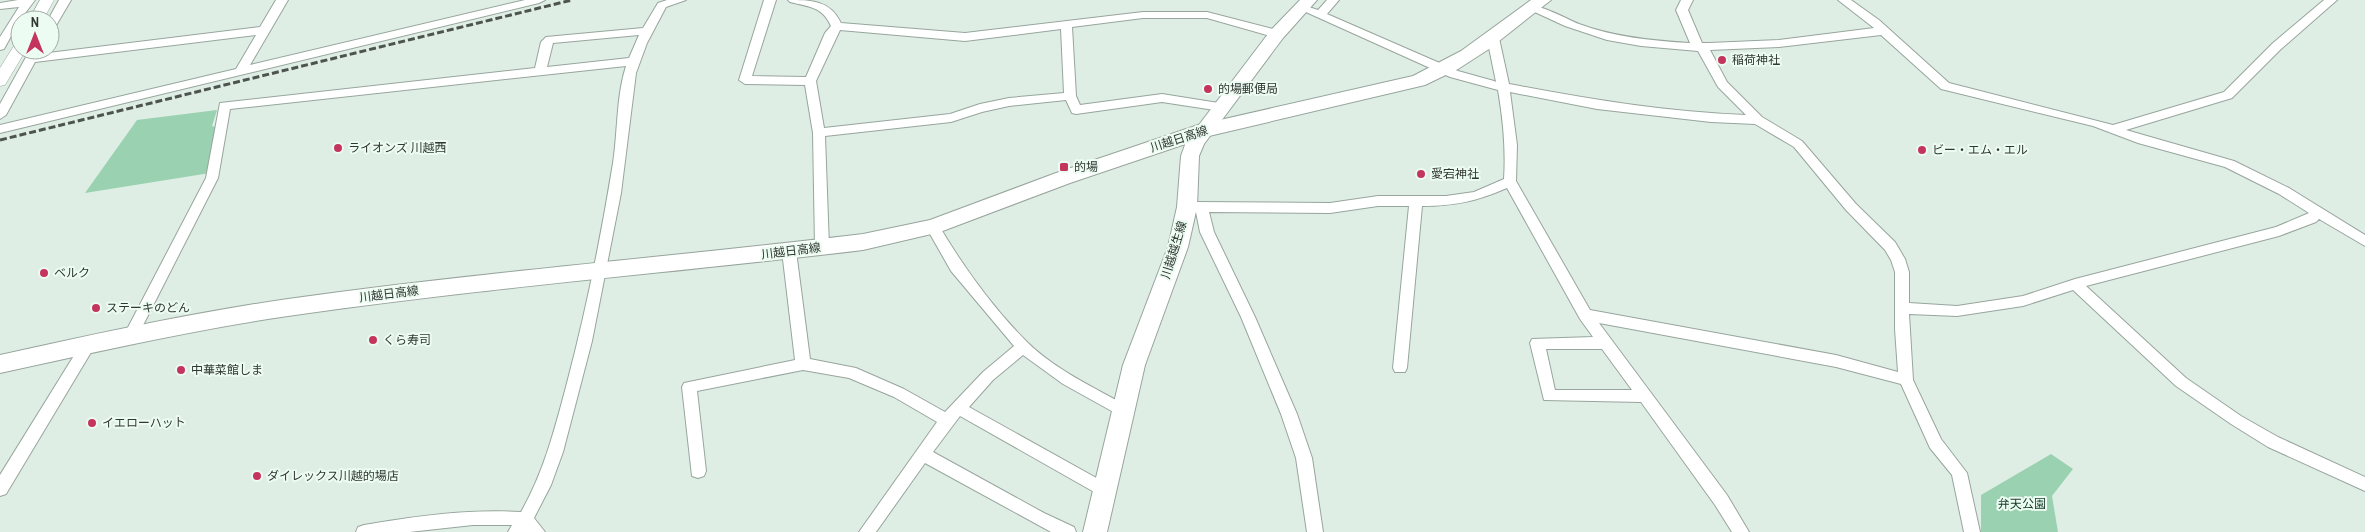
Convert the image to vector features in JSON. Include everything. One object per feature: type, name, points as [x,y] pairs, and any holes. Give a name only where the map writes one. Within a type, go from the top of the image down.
[{"type":"main road","name":"川越日高線","points":[[0,364],[131,335],[343,300],[822,247],[933,228],[1063,178],[1205,130],[1418,80],[1446,69],[1494,38],[1537,4]]},
{"type":"main road","name":"川越越生線","points":[[1095,532],[1103,490],[1134,365],[1194,207],[1190,156],[1196,142],[1277,34],[1311,8]]},
{"type":"street","points":[[240,72],[282,0]]},
{"type":"street","points":[[0,129],[539,0]]},
{"type":"street","points":[[520,526],[543,489],[550,470],[587,334],[620,154],[627,84],[633,61],[645,31],[662,5],[680,0]]},
{"type":"street","points":[[770,0],[745,80],[810,81]]},
{"type":"street","points":[[794,0],[815,1],[824,6],[834,18],[837,26]]},
{"type":"street","points":[[1311,8],[1333,0]]},
{"type":"street","points":[[1687,0],[1682,10],[1718,78],[1758,120],[1798,144],[1851,207],[1890,246],[1898,259],[1902,272],[1902,329],[1906,380],[1934,443],[1959,473],[1972,532]]},
{"type":"street","points":[[1844,0],[1882,30],[1944,86],[2114,129],[2142,140],[2228,164],[2284,191],[2365,241]]},
{"type":"street","points":[[2114,129],[2228,95],[2277,46],[2330,0]]},
{"type":"street","points":[[0,6],[28,1]]},
{"type":"street","points":[[0,46],[28,1]]},
{"type":"street","points":[[1537,4],[1569,24],[1605,36],[1644,43],[1700,47],[1792,42],[1882,30]]},
{"type":"street","points":[[1311,8],[1454,74],[1503,87],[1597,105],[1711,118],[1758,120]]},
{"type":"street","points":[[837,26],[965,37],[1143,15],[1207,15],[1277,34]]},
{"type":"street","points":[[1066,24],[1070,96],[1076,110],[1162,98],[1221,107]]},
{"type":"street","points":[[822,247],[819,133],[810,81],[831,33],[837,26]]},
{"type":"street","points":[[60,51],[266,30]]},
{"type":"street","points":[[540,70],[547,42],[550,40],[645,31]]},
{"type":"street","points":[[1494,38],[1503,87],[1512,158],[1510,181],[1585,315],[1721,500],[1741,532]]},
{"type":"street","points":[[0,81],[12,60]]},
{"type":"street","points":[[0,115],[31,60]]},
{"type":"street","points":[[131,335],[212,178],[224,106],[633,61]]},
{"type":"street","points":[[819,133],[920,120],[951,118],[980,108],[1009,102],[1070,96]]},
{"type":"street","points":[[1315,532],[1304,458],[1289,414],[1244,309],[1194,207],[1330,208],[1378,201],[1446,201],[1493,190],[1510,181]]},
{"type":"street","points":[[1400,368],[1416,200]]},
{"type":"street","points":[[1903,308],[1957,311],[2023,301],[2075,284],[2279,231],[2312,219],[2318,212]]},
{"type":"street","points":[[933,228],[956,267],[1023,347],[1068,380],[1122,410]]},
{"type":"street","points":[[789,251],[803,364]]},
{"type":"street","points":[[2075,284],[2181,382],[2236,420],[2282,446],[2365,484]]},
{"type":"street","points":[[1585,315],[1836,360],[1906,380]]},
{"type":"street","points":[[1605,342],[1537,342],[1549,396],[1644,396]]},
{"type":"street","points":[[0,489],[88,345]]},
{"type":"street","points":[[867,532],[947,420],[988,376],[1023,347]]},
{"type":"street","points":[[698,471],[689,387],[803,364],[851,372],[899,393],[947,420]]},
{"type":"street","points":[[958,408],[1103,490]]},
{"type":"street","points":[[922,454],[1038,518],[1068,532]]},
{"type":"street","points":[[364,532],[400,525],[449,526],[488,517],[537,532]]},
{"type":"green space","points":[[217,110],[212,126],[216,127],[210,173],[85,193],[137,120]]},
{"type":"green space","name":"弁天公園","points":[[2051,454],[2073,469],[2052,496],[2058,532],[1981,532],[1981,495]]},
{"type":"railway","points":[[0,140],[572,0]]},
{"type":"place","name":"稲荷神社","points":[[1722,60]]},
{"type":"place","name":"的場郵便局","points":[[1208,89]]},
{"type":"place","name":"ライオンズ 川越西","points":[[338,148]]},
{"type":"place","name":"ビー・エム・エル","points":[[1922,150]]},
{"type":"place","name":"的場","points":[[1064,167]]},
{"type":"place","name":"愛宕神社","points":[[1421,174]]},
{"type":"place","name":"ベルク","points":[[44,273]]},
{"type":"place","name":"ステーキのどん","points":[[96,308]]},
{"type":"place","name":"くら寿司","points":[[373,340]]},
{"type":"place","name":"中華菜館しま","points":[[181,370]]},
{"type":"place","name":"イエローハット","points":[[92,423]]},
{"type":"place","name":"ダイレックス川越的場店","points":[[257,476]]}]
